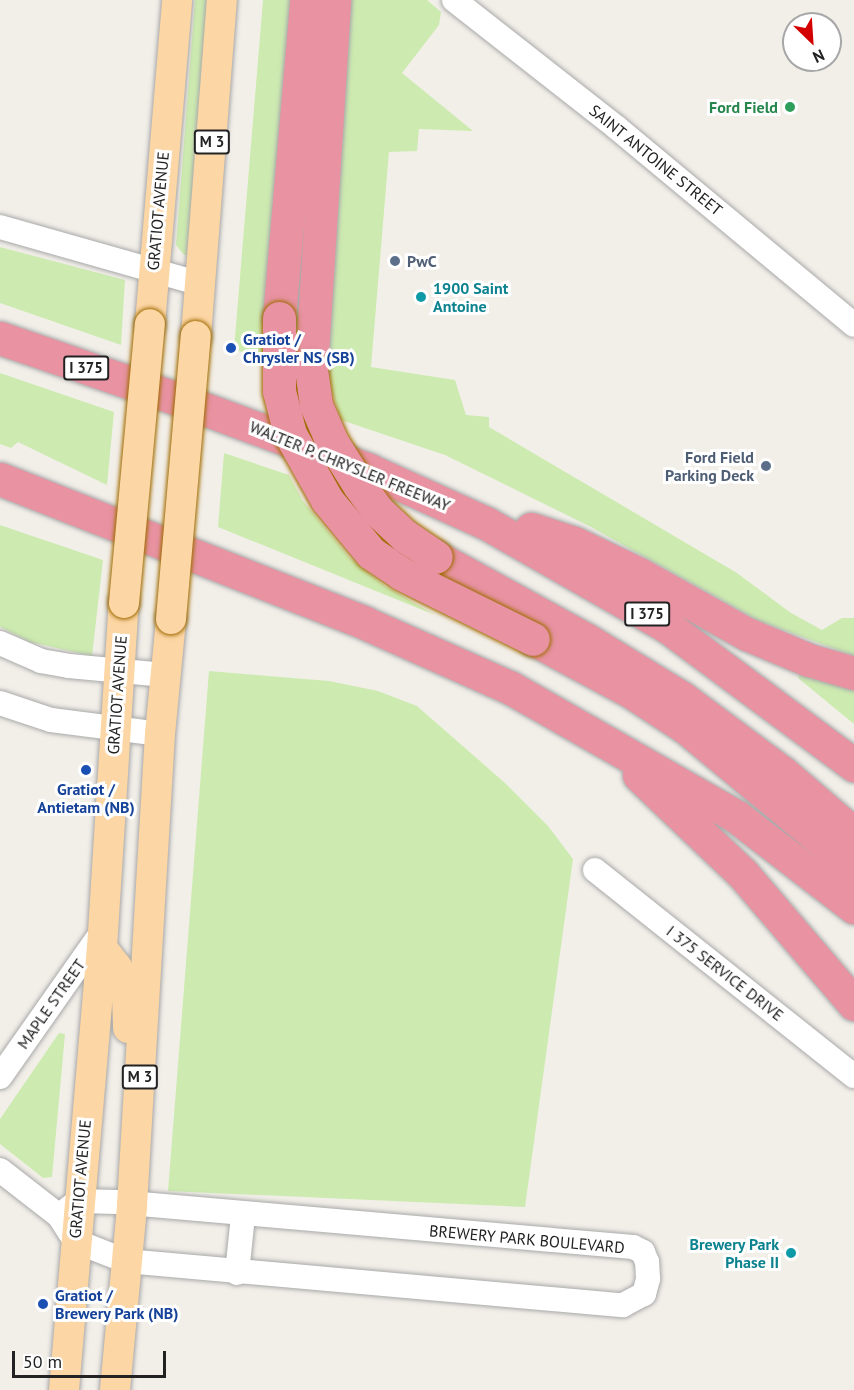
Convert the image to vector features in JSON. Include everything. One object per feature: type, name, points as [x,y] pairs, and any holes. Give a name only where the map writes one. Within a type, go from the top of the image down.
[{"type":"highway","points":[[306,0],[279,318],[279,391],[290,434],[327,500],[371,553],[402,574],[539,627],[690,704],[776,767],[854,834]]},
{"type":"highway","points":[[334,0],[311,369],[316,405],[332,442],[378,511],[405,536],[688,729],[833,850],[854,876]]},
{"type":"highway","points":[[0,327],[172,397]]},
{"type":"highway","name":"WALTER P. CHRYSLER FREEWAY","points":[[0,338],[172,397],[421,492],[547,555],[628,602],[707,653],[854,765]]},
{"type":"highway","points":[[0,479],[424,648],[591,731],[737,817],[854,907]]},
{"type":"highway","points":[[421,492],[574,543],[639,574],[747,634],[809,660],[854,673]]},
{"type":"highway","points":[[591,731],[735,866],[854,1004]]},
{"type":"main road","name":"GRATIOT AVENUE","points":[[64,1390],[75,1240],[69,1208],[102,940],[118,672],[177,0]]},
{"type":"main road","name":"M 3","points":[[116,1390],[119,1260],[160,734],[201,284],[222,0]]},
{"type":"main road","points":[[102,940],[117,967],[127,998],[130,1079],[125,1204]]},
{"type":"street","name":"SAINT ANTOINE STREET","points":[[467,4],[854,325]]},
{"type":"street","points":[[0,227],[201,284]]},
{"type":"street","points":[[0,643],[41,661],[118,672],[165,675]]},
{"type":"street","points":[[0,703],[51,720],[160,734]]},
{"type":"street","name":"I 375 SERVICE DRIVE","points":[[596,870],[854,1076]]},
{"type":"street","name":"MAPLE STREET","points":[[0,1077],[102,940]]},
{"type":"street","points":[[0,1170],[69,1208]]},
{"type":"street","name":"BREWERY PARK BOULEVARD","points":[[69,1208],[125,1204],[243,1216],[633,1247],[643,1252],[647,1262],[648,1279],[644,1294],[623,1305],[237,1273],[119,1260]]},
{"type":"street","points":[[237,1273],[243,1216]]},
{"type":"street","points":[[75,1240],[119,1260]]},
{"type":"green space","points":[[195,0],[213,0],[187,255],[184,255],[176,245]]},
{"type":"green space","points":[[263,0],[292,0],[263,361],[234,349]]},
{"type":"green space","points":[[348,0],[427,0],[441,12],[439,25],[402,73],[473,131],[419,129],[417,151],[389,152],[371,367],[455,380],[466,415],[489,417],[489,427],[737,573],[791,613],[822,630],[842,618],[854,618],[854,656],[759,621],[591,527],[445,455],[341,420],[324,365]]},
{"type":"green space","points":[[0,247],[125,280],[121,345],[0,303]]},
{"type":"green space","points":[[0,373],[114,412],[107,485],[18,442],[11,448],[0,444]]},
{"type":"green space","points":[[224,453],[289,475],[303,501],[350,558],[385,586],[435,615],[218,527]]},
{"type":"green space","points":[[0,525],[103,560],[92,656],[30,642],[0,627]]},
{"type":"green space","points":[[209,671],[329,681],[378,691],[417,706],[505,783],[548,826],[573,859],[525,1207],[168,1191]]},
{"type":"green space","points":[[801,673],[854,687],[854,724],[798,678]]},
{"type":"green space","points":[[59,1033],[65,1034],[52,1177],[43,1178],[0,1144],[0,1119]]},
{"type":"place","name":"Ford Field","points":[[790,107]]},
{"type":"place","name":"PwC","points":[[395,261]]},
{"type":"place","name":"1900 Saint Antoine","points":[[421,297]]},
{"type":"place","name":"Gratiot / Chrysler NS (SB)","points":[[231,348]]},
{"type":"place","name":"Ford Field Parking Deck","points":[[766,466]]},
{"type":"place","name":"Gratiot / Antietam (NB)","points":[[86,770]]},
{"type":"place","name":"Brewery Park Phase II","points":[[791,1253]]},
{"type":"place","name":"Gratiot / Brewery Park (NB)","points":[[43,1304]]}]
